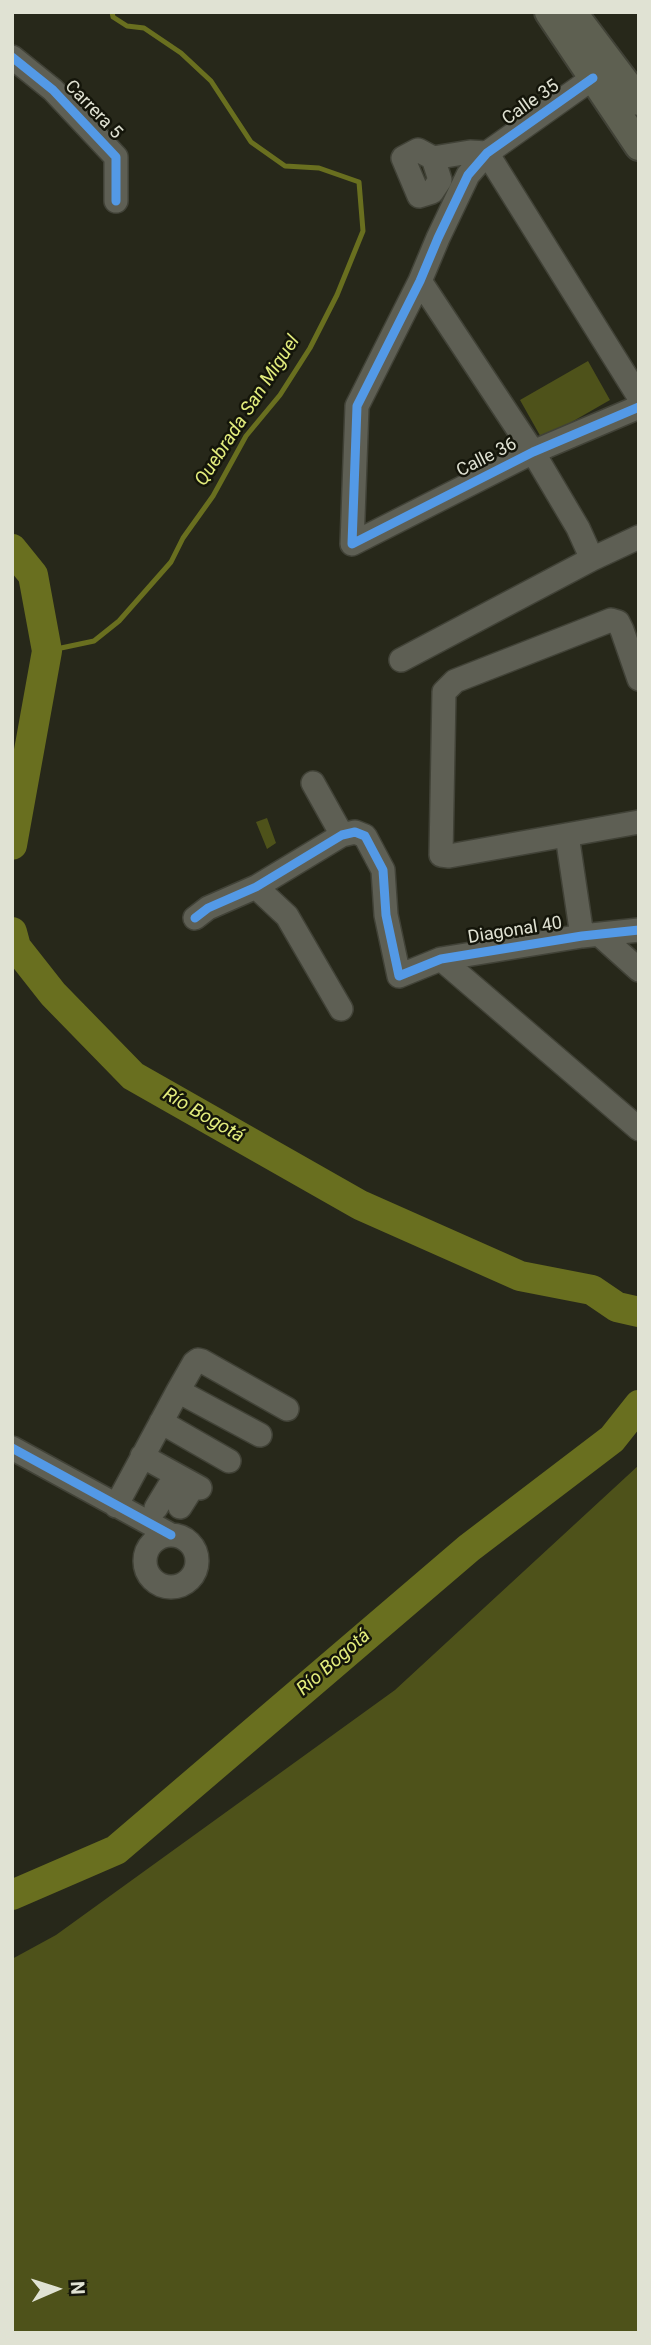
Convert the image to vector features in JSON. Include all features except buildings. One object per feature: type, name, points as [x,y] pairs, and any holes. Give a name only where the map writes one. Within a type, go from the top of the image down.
[{"type":"main road","points":[[549,12],[639,146]]},
{"type":"main road","points":[[572,12],[639,101]]},
{"type":"street","name":"Carrera 5","points":[[12,57],[53,90],[116,157],[116,201]]},
{"type":"street","name":"Calle 35","points":[[487,153],[593,78]]},
{"type":"street","points":[[433,159],[470,152],[487,153]]},
{"type":"street","points":[[487,153],[468,175],[420,281],[533,452],[578,528],[592,559]]},
{"type":"street","points":[[487,153],[639,397]]},
{"type":"street","name":"Calle 36","points":[[420,281],[357,406],[352,544],[533,452],[639,407]]},
{"type":"street","points":[[401,660],[639,537]]},
{"type":"street","points":[[639,679],[618,622],[611,620],[455,681],[444,692],[441,855],[449,856],[639,822]]},
{"type":"street","points":[[195,918],[208,908],[256,887],[342,835],[313,783]]},
{"type":"street","name":"Diagonal 40","points":[[342,835],[355,832],[365,836],[383,870],[386,915],[399,976],[441,959],[639,930]]},
{"type":"street","points":[[567,835],[591,936],[639,970]]},
{"type":"street","points":[[256,887],[287,916],[341,1009]]},
{"type":"street","points":[[441,959],[639,1129]]},
{"type":"street","points":[[116,1506],[194,1363],[202,1360],[288,1409]]},
{"type":"street","points":[[177,1391],[260,1435]]},
{"type":"street","points":[[161,1422],[229,1461]]},
{"type":"street","points":[[12,1448],[171,1535]]},
{"type":"street","points":[[142,1456],[190,1482]]},
{"type":"street","points":[[180,1507],[190,1482]]},
{"type":"street","points":[[156,1508],[190,1482]]},
{"type":"green space","points":[[588,361],[610,400],[542,439],[520,400]]},
{"type":"green space","points":[[267,818],[276,843],[267,849],[256,822]]},
{"type":"green space","points":[[639,1465],[639,2333],[12,2333],[12,1959],[56,1935],[395,1690]]},
{"type":"waterway","name":"Quebrada San Miguel","points":[[47,651],[94,641],[119,621],[171,562],[183,538],[213,496],[246,436],[280,395],[310,348],[337,295],[363,231],[359,182],[319,168],[285,166],[251,142],[211,81],[181,53],[144,28],[127,26],[113,17],[112,12]]},
{"type":"waterway","name":"Río Bogotá","points":[[12,549],[33,575],[47,651],[12,845]]},
{"type":"waterway","name":"Río Bogotá","points":[[12,932],[16,947],[53,994],[133,1076],[360,1205],[520,1276],[592,1290],[617,1307],[639,1312]]},
{"type":"waterway","name":"Río Bogotá","points":[[12,1895],[116,1850],[469,1548],[612,1439],[639,1405]]},
{"type":"cycle path","points":[[12,57],[53,90],[116,157],[116,201]]},
{"type":"cycle path","points":[[593,78],[487,153],[468,175],[420,281],[357,406],[352,544],[533,452],[639,407]]},
{"type":"cycle path","points":[[195,918],[208,908],[256,887],[342,835],[355,832],[365,836],[383,870],[386,915],[399,976],[441,959],[582,936],[639,930]]},
{"type":"cycle path","points":[[12,1448],[171,1535]]}]
